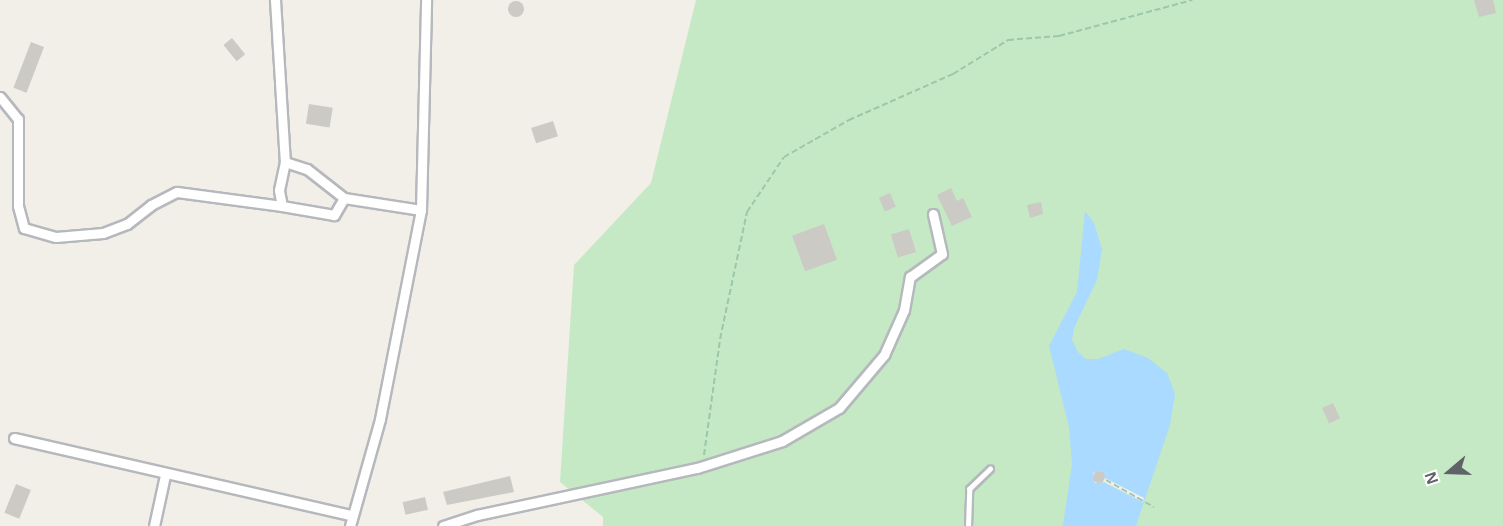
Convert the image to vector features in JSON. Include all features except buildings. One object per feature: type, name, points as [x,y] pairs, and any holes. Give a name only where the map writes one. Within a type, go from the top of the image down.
[{"type":"street","points":[[275,0],[285,162],[279,190],[282,206]]},
{"type":"street","points":[[350,526],[351,515],[362,494],[380,419],[421,210],[426,0]]},
{"type":"street","points":[[3,102],[18,119],[18,206],[24,228],[56,237],[103,234],[127,224],[151,205],[177,192],[334,215],[344,198]]},
{"type":"street","points":[[285,162],[307,169],[344,198],[421,210]]},
{"type":"street","points":[[442,526],[477,515],[697,468],[782,441],[839,408],[884,355],[904,310],[910,277],[942,254],[933,214]]},
{"type":"street","points":[[14,438],[165,475],[351,515]]},
{"type":"street","points":[[154,526],[165,475]]},
{"type":"lane","points":[[968,526],[969,489],[990,469]]},
{"type":"path","points":[[697,468],[707,450],[720,339],[747,212],[784,157],[849,120],[953,74],[1008,40],[1059,36],[1192,0]]},
{"type":"path","points":[[1106,480],[1154,507]]},
{"type":"green space","points":[[696,0],[1503,0],[1503,526],[603,526],[603,517],[560,482],[574,265],[651,183]]},
{"type":"water","points":[[1085,211],[1094,223],[1102,249],[1097,280],[1074,328],[1072,340],[1078,352],[1086,359],[1098,359],[1124,349],[1148,358],[1167,373],[1175,394],[1170,425],[1136,526],[1063,526],[1072,464],[1069,427],[1049,346],[1077,292]]},
{"type":"pier","points":[[1101,471],[1105,478],[1144,498],[1143,502],[1104,482],[1095,483],[1093,473]]}]
